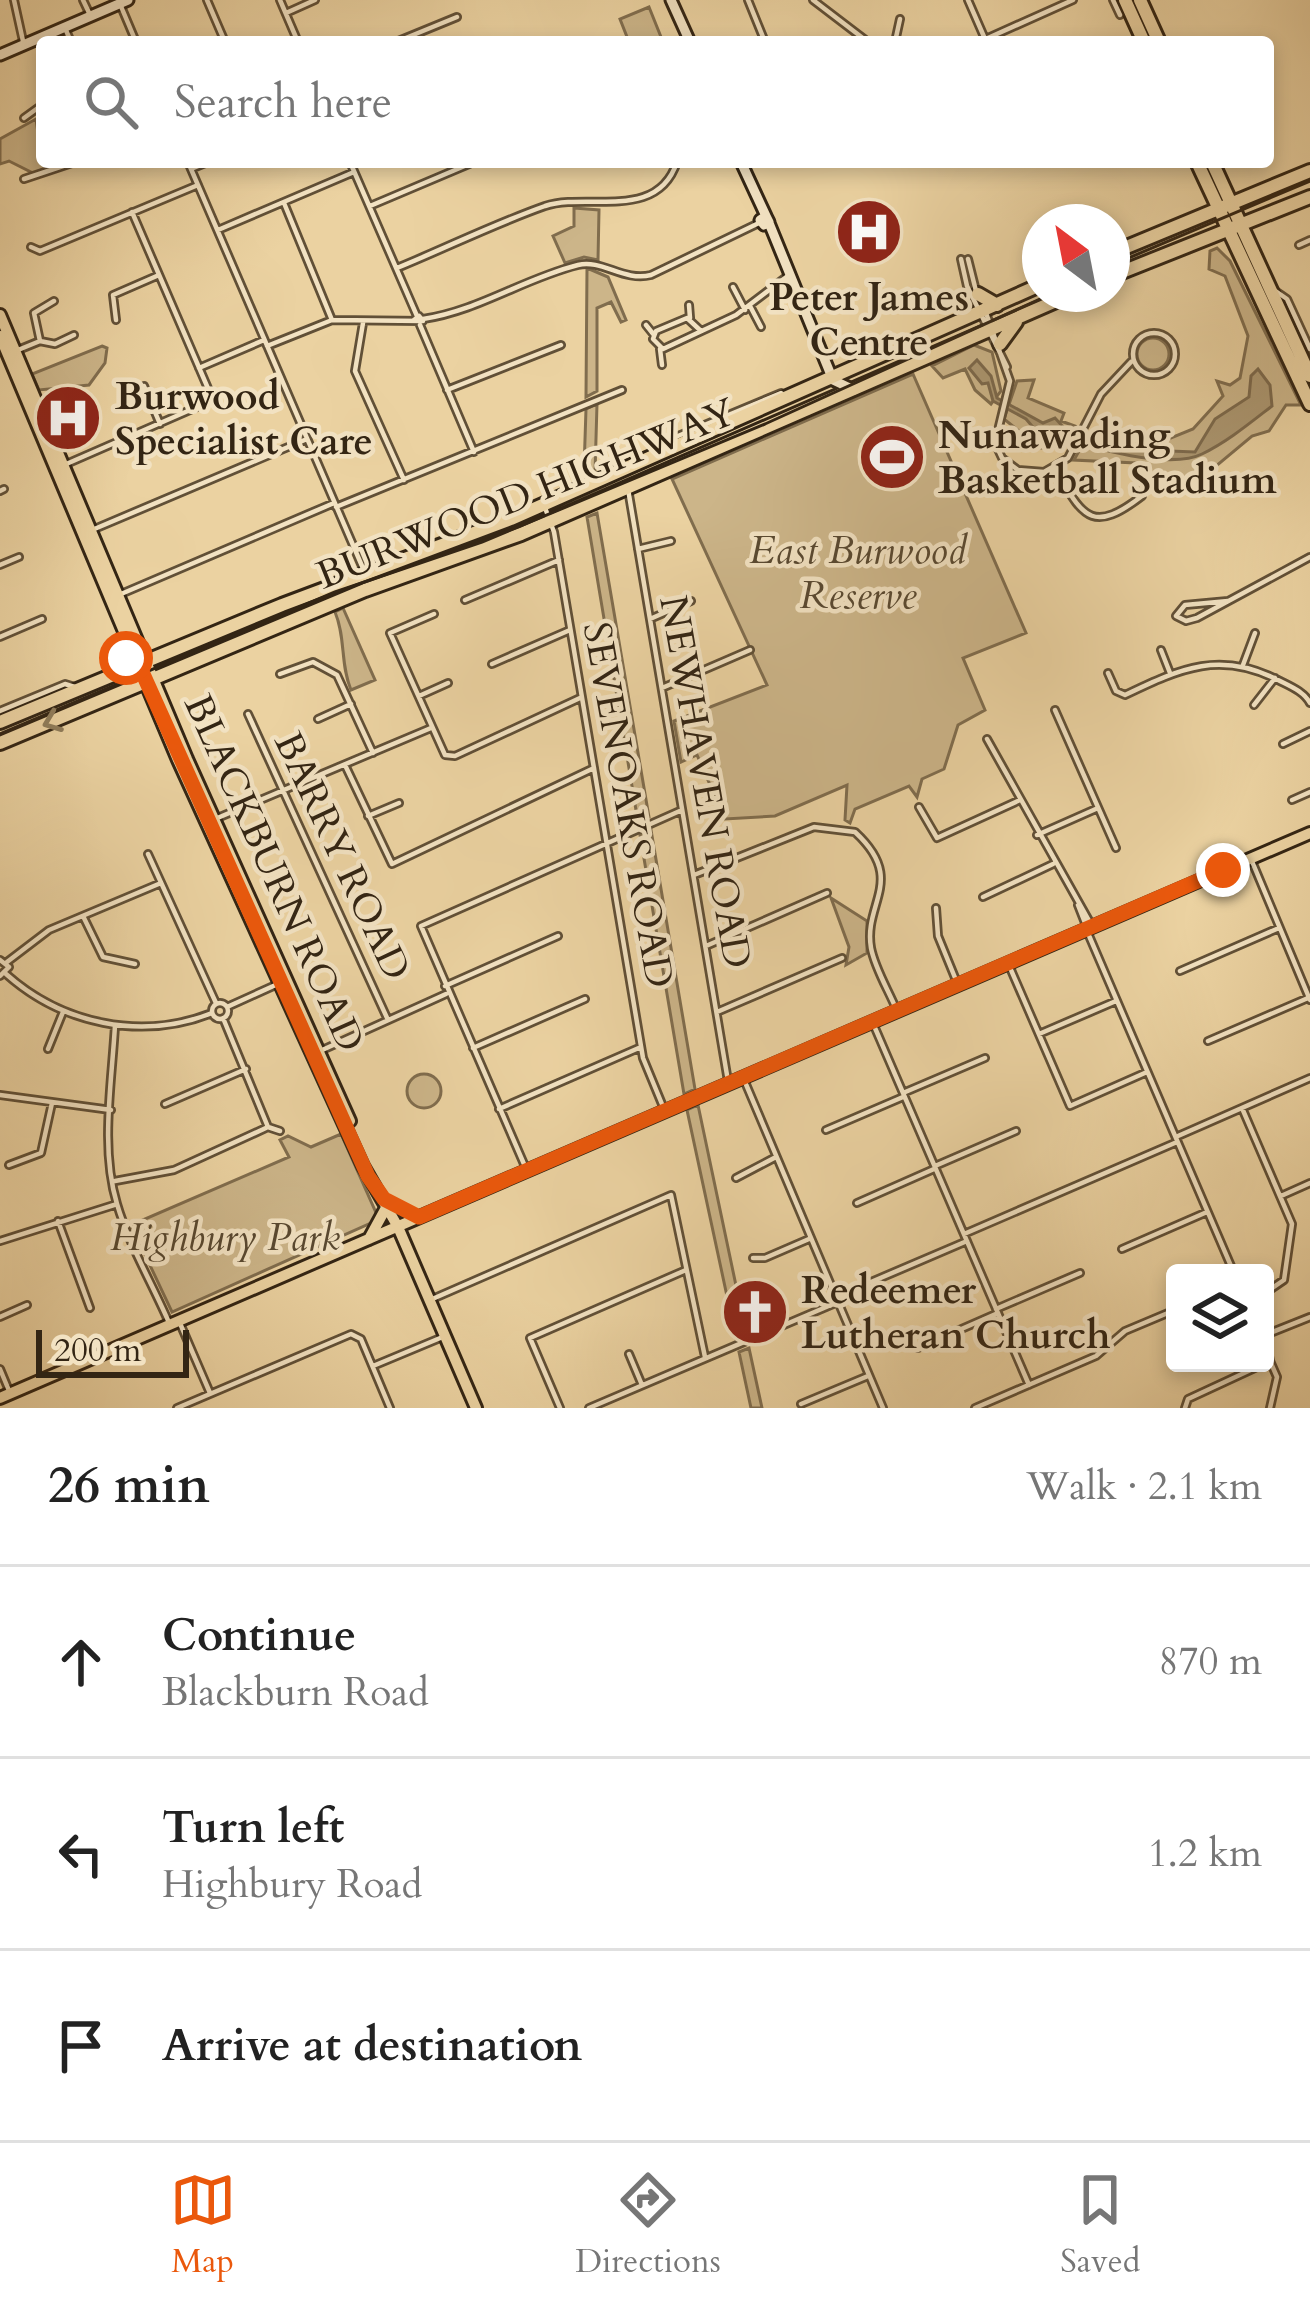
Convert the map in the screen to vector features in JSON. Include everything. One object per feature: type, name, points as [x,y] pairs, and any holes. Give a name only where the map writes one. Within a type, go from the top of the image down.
[{"type":"highway","points":[[1125,0],[1141,36]]},
{"type":"highway","points":[[1140,0],[1156,36]]},
{"type":"highway","points":[[1200,168],[1211,193],[1224,205]]},
{"type":"highway","points":[[1215,168],[1241,261],[1310,404]]},
{"type":"highway","points":[[1130,246],[1310,171]]},
{"type":"highway","points":[[1219,178],[1246,196]]},
{"type":"highway","points":[[1192,218],[1211,193]]},
{"type":"highway","points":[[1130,270],[1310,197]]},
{"type":"highway","points":[[1250,248],[1257,230],[1277,211]]},
{"type":"highway","points":[[1234,228],[1250,248],[1310,376]]},
{"type":"highway","points":[[1208,239],[1241,261]]},
{"type":"highway","points":[[983,305],[1022,291]]},
{"type":"highway","name":"BURWOOD HIGHWAY","points":[[0,722],[282,604],[544,505],[956,325],[983,305]]},
{"type":"highway","points":[[990,338],[1030,312]]},
{"type":"highway","name":"BURWOOD HIGHWAY","points":[[0,743],[990,338]]},
{"type":"highway","points":[[1286,360],[1293,344]]},
{"type":"highway","points":[[652,458],[659,468],[673,470]]},
{"type":"highway","points":[[282,604],[289,614],[328,605]]},
{"type":"main road","points":[[673,0],[687,36]]},
{"type":"main road","points":[[46,36],[124,2]]},
{"type":"main road","points":[[0,55],[36,40]]},
{"type":"main road","points":[[744,168],[825,358],[842,388],[859,390]]},
{"type":"main road","name":"BLACKBURN ROAD","points":[[0,315],[143,661],[145,684],[158,700],[476,1408]]},
{"type":"main road","name":"BLACKBURN ROAD","points":[[0,336],[121,594],[135,642]]},
{"type":"main road","points":[[114,673],[135,642],[164,653]]},
{"type":"main road","points":[[145,684],[158,700],[174,672]]},
{"type":"main road","points":[[5,1395],[1310,833]]},
{"type":"main road","points":[[375,1237],[384,1198],[423,1216]]},
{"type":"main road","points":[[410,1254],[412,1231],[423,1216]]},
{"type":"main road","points":[[375,1237],[399,1242],[410,1254]]},
{"type":"street","points":[[14,0],[24,45]]},
{"type":"street","points":[[83,0],[91,17]]},
{"type":"street","points":[[207,0],[222,36]]},
{"type":"street","points":[[280,0],[296,36]]},
{"type":"street","points":[[286,13],[315,0]]},
{"type":"street","points":[[748,0],[763,36]]},
{"type":"street","points":[[968,0],[980,36]]},
{"type":"street","points":[[992,36],[1043,9],[1072,0]]},
{"type":"street","points":[[1113,0],[1120,14]]},
{"type":"street","points":[[818,1],[861,36]]},
{"type":"street","points":[[124,2],[134,36]]},
{"type":"street","points":[[411,36],[457,16]]},
{"type":"street","points":[[896,36],[900,19]]},
{"type":"street","points":[[65,28],[68,36]]},
{"type":"street","points":[[25,118],[36,110]]},
{"type":"street","points":[[23,179],[57,168]]},
{"type":"street","points":[[190,168],[365,573]]},
{"type":"street","points":[[352,168],[474,452]]},
{"type":"street","points":[[370,206],[460,168]]},
{"type":"street","points":[[397,268],[546,206],[611,205],[637,198],[664,185],[674,168]]},
{"type":"street","points":[[218,230],[354,172]]},
{"type":"street","points":[[31,247],[40,251],[198,185]]},
{"type":"street","points":[[568,193],[568,203]]},
{"type":"street","points":[[284,203],[332,320]]},
{"type":"street","points":[[61,467],[213,400],[132,212]]},
{"type":"street","points":[[199,368],[332,320],[418,320],[499,298],[582,264],[634,280],[764,221]]},
{"type":"street","points":[[1299,244],[1310,240]]},
{"type":"street","points":[[964,259],[983,305],[990,338],[1007,367],[1006,400],[994,440],[1005,461],[1026,473],[1054,468],[1073,452],[1101,394],[1132,362],[1143,340],[1160,334],[1174,341],[1178,352],[1172,363],[1121,376]]},
{"type":"street","points":[[116,320],[112,295],[159,275]]},
{"type":"street","points":[[660,349],[747,308],[789,275]]},
{"type":"street","points":[[734,287],[760,327]]},
{"type":"street","points":[[1268,289],[1287,299],[1310,349]]},
{"type":"street","points":[[40,341],[34,313],[54,301]]},
{"type":"street","points":[[689,305],[691,318],[701,331]]},
{"type":"street","points":[[654,335],[691,318]]},
{"type":"street","points":[[363,323],[355,371],[404,480]]},
{"type":"street","points":[[646,326],[660,349],[662,364]]},
{"type":"street","points":[[16,351],[40,341],[56,344],[74,334]]},
{"type":"street","points":[[447,390],[561,346]]},
{"type":"street","points":[[1132,362],[1142,373]]},
{"type":"street","points":[[144,386],[160,424]]},
{"type":"street","points":[[121,594],[622,390]]},
{"type":"street","points":[[92,530],[307,440]]},
{"type":"street","points":[[1054,468],[1082,511],[1094,518],[1116,515],[1142,496]]},
{"type":"street","name":"NEWHAVEN ROAD","points":[[628,489],[717,1012],[737,1080]]},
{"type":"street","name":"SEVENOAKS ROAD","points":[[544,505],[559,560],[641,1047],[665,1111]]},
{"type":"street","points":[[638,549],[671,541]]},
{"type":"street","points":[[0,565],[19,557]]},
{"type":"street","points":[[1228,601],[1185,605],[1176,616],[1186,621],[1228,601],[1310,557]]},
{"type":"street","points":[[465,600],[559,560]]},
{"type":"street","points":[[650,620],[691,601]]},
{"type":"street","points":[[434,614],[390,633],[449,757],[583,699]]},
{"type":"street","points":[[0,637],[43,619]]},
{"type":"street","points":[[493,664],[570,629]]},
{"type":"street","points":[[1244,665],[1254,633]]},
{"type":"street","points":[[662,688],[750,650]]},
{"type":"street","points":[[1161,650],[1170,673]]},
{"type":"street","points":[[280,674],[314,662],[337,675],[373,753]]},
{"type":"street","points":[[1107,673],[1120,694],[1205,662],[1244,665],[1298,691],[1309,702]]},
{"type":"street","points":[[1254,705],[1275,678]]},
{"type":"street","points":[[419,696],[448,683]]},
{"type":"street","name":"BURWOOD HIGHWAY","points":[[0,711],[65,684],[78,688]]},
{"type":"street","points":[[318,719],[351,704]]},
{"type":"street","points":[[1054,710],[1116,848]]},
{"type":"street","name":"BARRY ROAD","points":[[248,713],[388,1020]]},
{"type":"street","points":[[211,821],[432,728]]},
{"type":"street","points":[[1283,744],[1310,731]]},
{"type":"street","points":[[987,739],[997,748],[1037,836],[1077,900],[1230,1264]]},
{"type":"street","points":[[345,765],[386,857],[400,863],[594,768]]},
{"type":"street","points":[[1292,800],[1310,792]]},
{"type":"street","points":[[919,808],[937,838],[1021,800]]},
{"type":"street","points":[[368,817],[399,802]]},
{"type":"street","points":[[1037,836],[1098,808]]},
{"type":"street","points":[[526,1171],[421,926],[682,810]]},
{"type":"street","points":[[694,875],[814,826],[842,826],[855,832],[880,872],[882,900],[870,946],[898,1011]]},
{"type":"street","points":[[148,854],[216,1004],[212,1013]]},
{"type":"street","points":[[1208,1041],[1310,999],[1251,859]]},
{"type":"street","points":[[983,898],[1053,864]]},
{"type":"street","points":[[161,883],[35,938],[3,961],[3,975],[63,1012],[115,1025],[175,1023],[212,1013],[223,1018],[268,1127]]},
{"type":"street","points":[[706,946],[827,893]]},
{"type":"street","points":[[936,908],[940,945],[958,985]]},
{"type":"street","points":[[83,916],[103,957],[135,964]]},
{"type":"street","points":[[1180,971],[1280,928]]},
{"type":"street","points":[[317,1053],[558,936]]},
{"type":"street","points":[[717,1012],[842,958]]},
{"type":"street","points":[[1008,963],[1070,1106],[1148,1072]]},
{"type":"street","points":[[216,1004],[227,1007],[284,982]]},
{"type":"street","points":[[473,1048],[585,999]]},
{"type":"street","points":[[1039,1034],[1117,1001]]},
{"type":"street","points":[[223,1018],[227,1007]]},
{"type":"street","points":[[48,1048],[63,1012]]},
{"type":"street","points":[[872,1022],[1029,1385]]},
{"type":"street","points":[[115,1025],[111,1110],[117,1205],[210,1393]]},
{"type":"street","points":[[500,1109],[641,1047]]},
{"type":"street","points":[[826,1130],[985,1058]]},
{"type":"street","points":[[165,1104],[246,1070]]},
{"type":"street","points":[[590,1408],[837,1299],[1242,1108],[1308,1079],[1310,1088]]},
{"type":"street","points":[[737,1080],[748,1094],[883,1408]]},
{"type":"street","points":[[0,1095],[111,1110]]},
{"type":"street","points":[[9,1165],[41,1154],[52,1103]]},
{"type":"street","points":[[1242,1108],[1292,1233],[1284,1280],[1274,1287]]},
{"type":"street","points":[[112,1182],[174,1170],[268,1127],[280,1131]]},
{"type":"street","points":[[857,1203],[1016,1131]]},
{"type":"street","points":[[736,1178],[776,1157]]},
{"type":"street","points":[[1281,1196],[1310,1183]]},
{"type":"street","points":[[430,1300],[671,1195],[705,1358]]},
{"type":"street","points":[[0,1241],[117,1205]]},
{"type":"street","points":[[1122,1249],[1207,1212]]},
{"type":"street","points":[[58,1221],[90,1308]]},
{"type":"street","points":[[753,1258],[765,1258],[810,1238]]},
{"type":"street","points":[[560,1408],[530,1338],[687,1270]]},
{"type":"street","points":[[918,1348],[1080,1273]]},
{"type":"street","points":[[0,1317],[27,1305]]},
{"type":"street","points":[[975,1408],[1096,1356],[1124,1331],[1166,1314]]},
{"type":"street","points":[[1274,1332],[1310,1317]]},
{"type":"street","points":[[180,1407],[356,1334],[390,1408]]},
{"type":"street","points":[[373,1366],[446,1336]]},
{"type":"street","points":[[628,1354],[642,1385]]},
{"type":"street","points":[[0,1369],[5,1395]]},
{"type":"street","points":[[1270,1408],[1277,1377],[1274,1370]]},
{"type":"street","points":[[1185,1408],[1187,1399],[1246,1372]]},
{"type":"street","points":[[801,1404],[869,1376]]},
{"type":"street","points":[[994,1400],[998,1408]]},
{"type":"green space","points":[[649,7],[661,36],[627,36],[620,19]]},
{"type":"green space","points":[[36,119],[36,168],[48,168],[35,174],[9,161],[0,164],[0,139]]},
{"type":"green space","points":[[574,208],[599,210],[598,260],[584,257],[565,263],[553,236],[574,226]]},
{"type":"green space","points":[[1217,248],[1230,261],[1301,405],[1286,405],[1269,431],[1252,436],[1209,472],[1147,490],[1141,487],[1136,463],[1074,460],[1088,435],[1119,446],[1156,435],[1171,438],[1193,429],[1223,396],[1217,381],[1230,385],[1240,378],[1248,336],[1225,276],[1209,269],[1210,251]]},
{"type":"green space","points":[[587,268],[608,277],[626,320],[621,322],[611,302],[597,308],[597,391],[586,397]]},
{"type":"green space","points":[[1153,338],[1164,343],[1169,354],[1164,365],[1153,370],[1142,365],[1137,354],[1142,343]]},
{"type":"green space","points":[[974,345],[992,352],[1001,391],[991,404],[975,390],[965,369],[943,378],[932,366]]},
{"type":"green space","points":[[107,348],[105,363],[89,385],[39,390],[32,374]]},
{"type":"green space","name":"East Burwood Reserve","points":[[913,374],[1026,633],[963,658],[985,710],[958,725],[944,769],[922,779],[917,797],[909,786],[855,809],[850,823],[845,820],[847,785],[775,816],[725,819],[697,755],[681,762],[674,721],[767,685],[672,479]]},
{"type":"green space","points":[[1034,380],[1028,398],[1064,413],[1061,421],[1075,426],[1061,448],[1040,448],[1004,419],[1017,381]]},
{"type":"green space","points":[[597,404],[595,473],[584,470],[586,409]]},
{"type":"green space","points":[[597,513],[649,817],[638,822],[587,517]]},
{"type":"green space","points":[[343,608],[375,680],[351,690],[335,612]]},
{"type":"green space","points":[[651,830],[695,1089],[684,1094],[640,835]]},
{"type":"green space","points":[[831,898],[867,921],[867,953],[846,965],[849,947]]},
{"type":"green space","points":[[424,1074],[436,1079],[441,1091],[436,1103],[424,1108],[412,1103],[407,1091],[412,1079]]},
{"type":"green space","points":[[698,1105],[746,1333],[736,1338],[687,1110]]},
{"type":"green space","name":"Highbury Park","points":[[341,1134],[377,1215],[373,1222],[172,1312],[131,1225],[289,1157],[280,1140],[288,1136],[311,1147]]},
{"type":"green space","points":[[749,1348],[762,1408],[751,1408],[739,1352]]},
{"type":"shaded area","points":[[977,360],[991,376],[997,398],[1043,423],[1055,418],[1075,440],[1060,432],[1043,439],[1026,419],[993,401],[988,383],[982,384],[969,368]]},
{"type":"shaded area","points":[[1258,369],[1270,385],[1272,406],[1202,454],[1152,459],[1099,448],[1195,452],[1215,419],[1249,397],[1251,376]]},
{"type":"tram line","points":[[1130,257],[1310,181]]},
{"type":"tram line","points":[[0,734],[335,592],[482,542],[765,424],[1022,307]]},
{"type":"place","name":"Peter James Centre","points":[[869,232]]},
{"type":"place","name":"Burwood Specialist Care","points":[[68,418]]},
{"type":"place","name":"Nunawading Basketball Stadium","points":[[892,457]]},
{"type":"place","name":"Redeemer Lutheran Church","points":[[755,1312]]},
{"type":"route","points":[[126,658],[130,645],[368,1176],[384,1199],[419,1217],[1223,870]]}]
